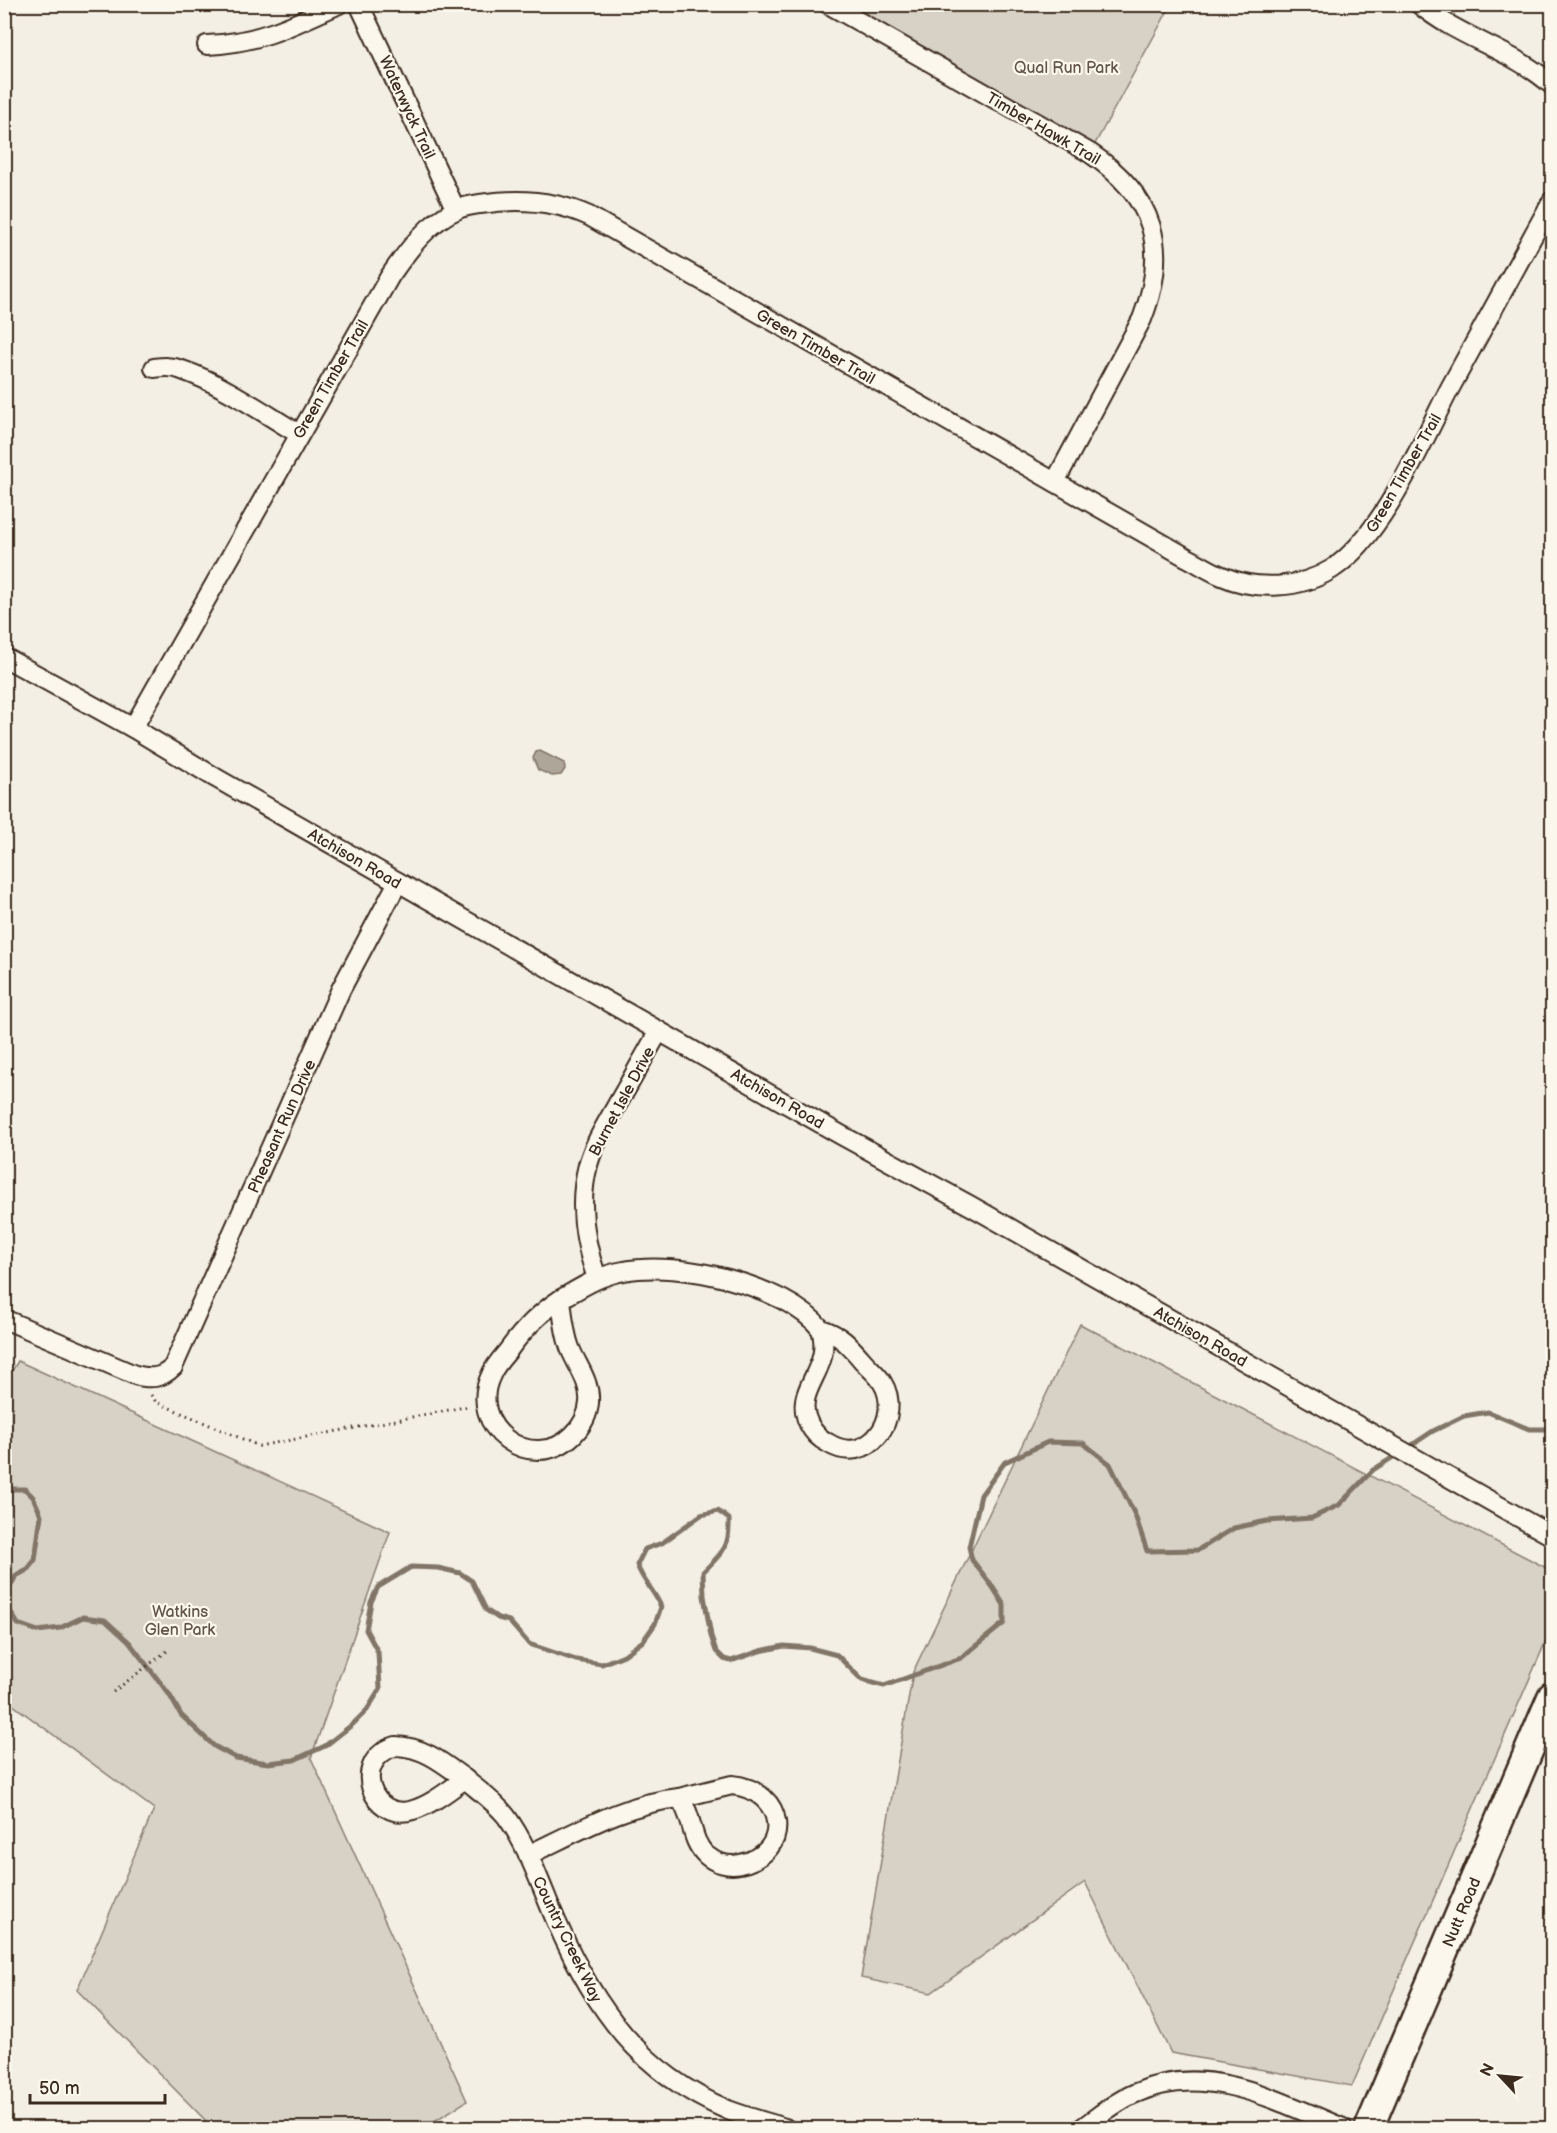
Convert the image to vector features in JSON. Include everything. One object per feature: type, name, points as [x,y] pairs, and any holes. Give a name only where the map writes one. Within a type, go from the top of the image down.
[{"type":"street","points":[[207,45],[250,40],[286,28],[339,4]]},
{"type":"street","name":"Waterwyck Trail","points":[[359,4],[456,210]]},
{"type":"street","name":"Timber Hawk Trail","points":[[828,4],[1110,166],[1136,194],[1145,212],[1152,231],[1156,256],[1150,298],[1142,319],[1055,482]]},
{"type":"street","points":[[1419,4],[1437,18],[1512,57],[1552,85]]},
{"type":"street","name":"Green Timber Trail","points":[[133,728],[384,285],[402,257],[426,231],[456,210],[492,202],[531,201],[550,203],[589,216],[1186,557],[1223,577],[1243,583],[1270,586],[1289,584],[1330,570],[1350,555],[1374,527],[1552,201]]},
{"type":"street","points":[[154,368],[181,369],[299,434]]},
{"type":"street","name":"Atchison Road","points":[[4,657],[133,728],[659,1031],[1552,1536]]},
{"type":"street","name":"Pheasant Run Drive","points":[[135,1375],[149,1379],[162,1376],[177,1361],[341,989],[398,882]]},
{"type":"street","name":"Burnet Isle Drive","points":[[597,1278],[587,1244],[583,1210],[588,1164],[600,1134],[659,1031]]},
{"type":"street","points":[[561,1299],[563,1325],[570,1349],[589,1389],[586,1418],[578,1430],[554,1448],[536,1450],[523,1448],[510,1443],[499,1433],[489,1417],[485,1403],[485,1391],[491,1374],[519,1335],[544,1310],[561,1299],[597,1278],[626,1270],[668,1269],[748,1284],[783,1299],[812,1319],[821,1329],[825,1341],[820,1366],[804,1402],[805,1414],[810,1426],[821,1440],[835,1448],[857,1450],[868,1446],[877,1438],[886,1422],[889,1411],[886,1393],[882,1382],[846,1341],[821,1329]]},
{"type":"street","points":[[4,1319],[135,1375]]},
{"type":"street","name":"Nutt Road","points":[[1369,2128],[1552,1696]]},
{"type":"street","name":"Country Creek Way","points":[[465,1779],[440,1796],[413,1810],[401,1812],[391,1810],[372,1793],[369,1773],[371,1765],[387,1749],[396,1746],[422,1750],[465,1779],[495,1803],[524,1844],[558,1925],[593,1995],[616,2027],[639,2053],[667,2075],[703,2098],[729,2110],[784,2128]]},
{"type":"street","points":[[528,1855],[623,1812],[661,1799],[679,1798],[732,1785],[744,1786],[760,1793],[768,1801],[776,1820],[774,1841],[768,1851],[760,1858],[750,1862],[728,1865],[717,1862],[700,1849],[687,1807],[679,1798]]},
{"type":"street","points":[[1082,2128],[1135,2093],[1159,2084],[1179,2081],[1216,2082],[1239,2087],[1343,2128]]},
{"type":"path","points":[[135,1375],[156,1402],[259,1446],[485,1403]]},
{"type":"path","points":[[113,1692],[167,1651]]},
{"type":"green space","name":"Qual Run Park","points":[[828,5],[1171,5],[1090,153]]},
{"type":"green space","points":[[1080,1324],[1552,1571],[1552,1627],[1352,2086],[1171,2053],[1085,1882],[931,1993],[861,1978],[913,1672]]},
{"type":"green space","name":"Watkins Glen Park","points":[[18,1361],[390,1532],[311,1758],[467,2101],[423,2128],[213,2128],[77,1990],[154,1809],[5,1699],[4,1384]]},
{"type":"shaded area","points":[[540,751],[564,763],[565,769],[561,775],[552,776],[538,770],[533,758],[536,752]]},
{"type":"waterway","points":[[1406,1449],[1433,1431],[1464,1416],[1488,1412],[1529,1429],[1552,1429]]},
{"type":"waterway","points":[[4,1489],[25,1489],[33,1497],[41,1515],[35,1560],[27,1570],[16,1576],[8,1590],[10,1611],[18,1624],[38,1631],[60,1628],[83,1617],[105,1620],[129,1642],[169,1694],[181,1715],[214,1746],[236,1758],[268,1763],[294,1760],[325,1746],[367,1710],[380,1689],[378,1652],[366,1630],[371,1602],[378,1587],[411,1567],[438,1568],[460,1573],[472,1581],[486,1610],[498,1618],[509,1621],[529,1644],[576,1660],[602,1664],[624,1655],[643,1641],[655,1624],[661,1607],[637,1565],[645,1549],[662,1543],[701,1515],[718,1511],[729,1519],[728,1537],[724,1549],[703,1572],[704,1596],[716,1651],[724,1659],[731,1661],[784,1646],[810,1648],[837,1655],[862,1680],[884,1686],[961,1658],[1004,1623],[1004,1605],[972,1560],[969,1547],[981,1495],[1005,1462],[1048,1442],[1083,1443],[1110,1464],[1135,1515],[1147,1551],[1198,1550],[1234,1528],[1267,1521],[1312,1518],[1339,1505],[1373,1470],[1398,1454]]}]
